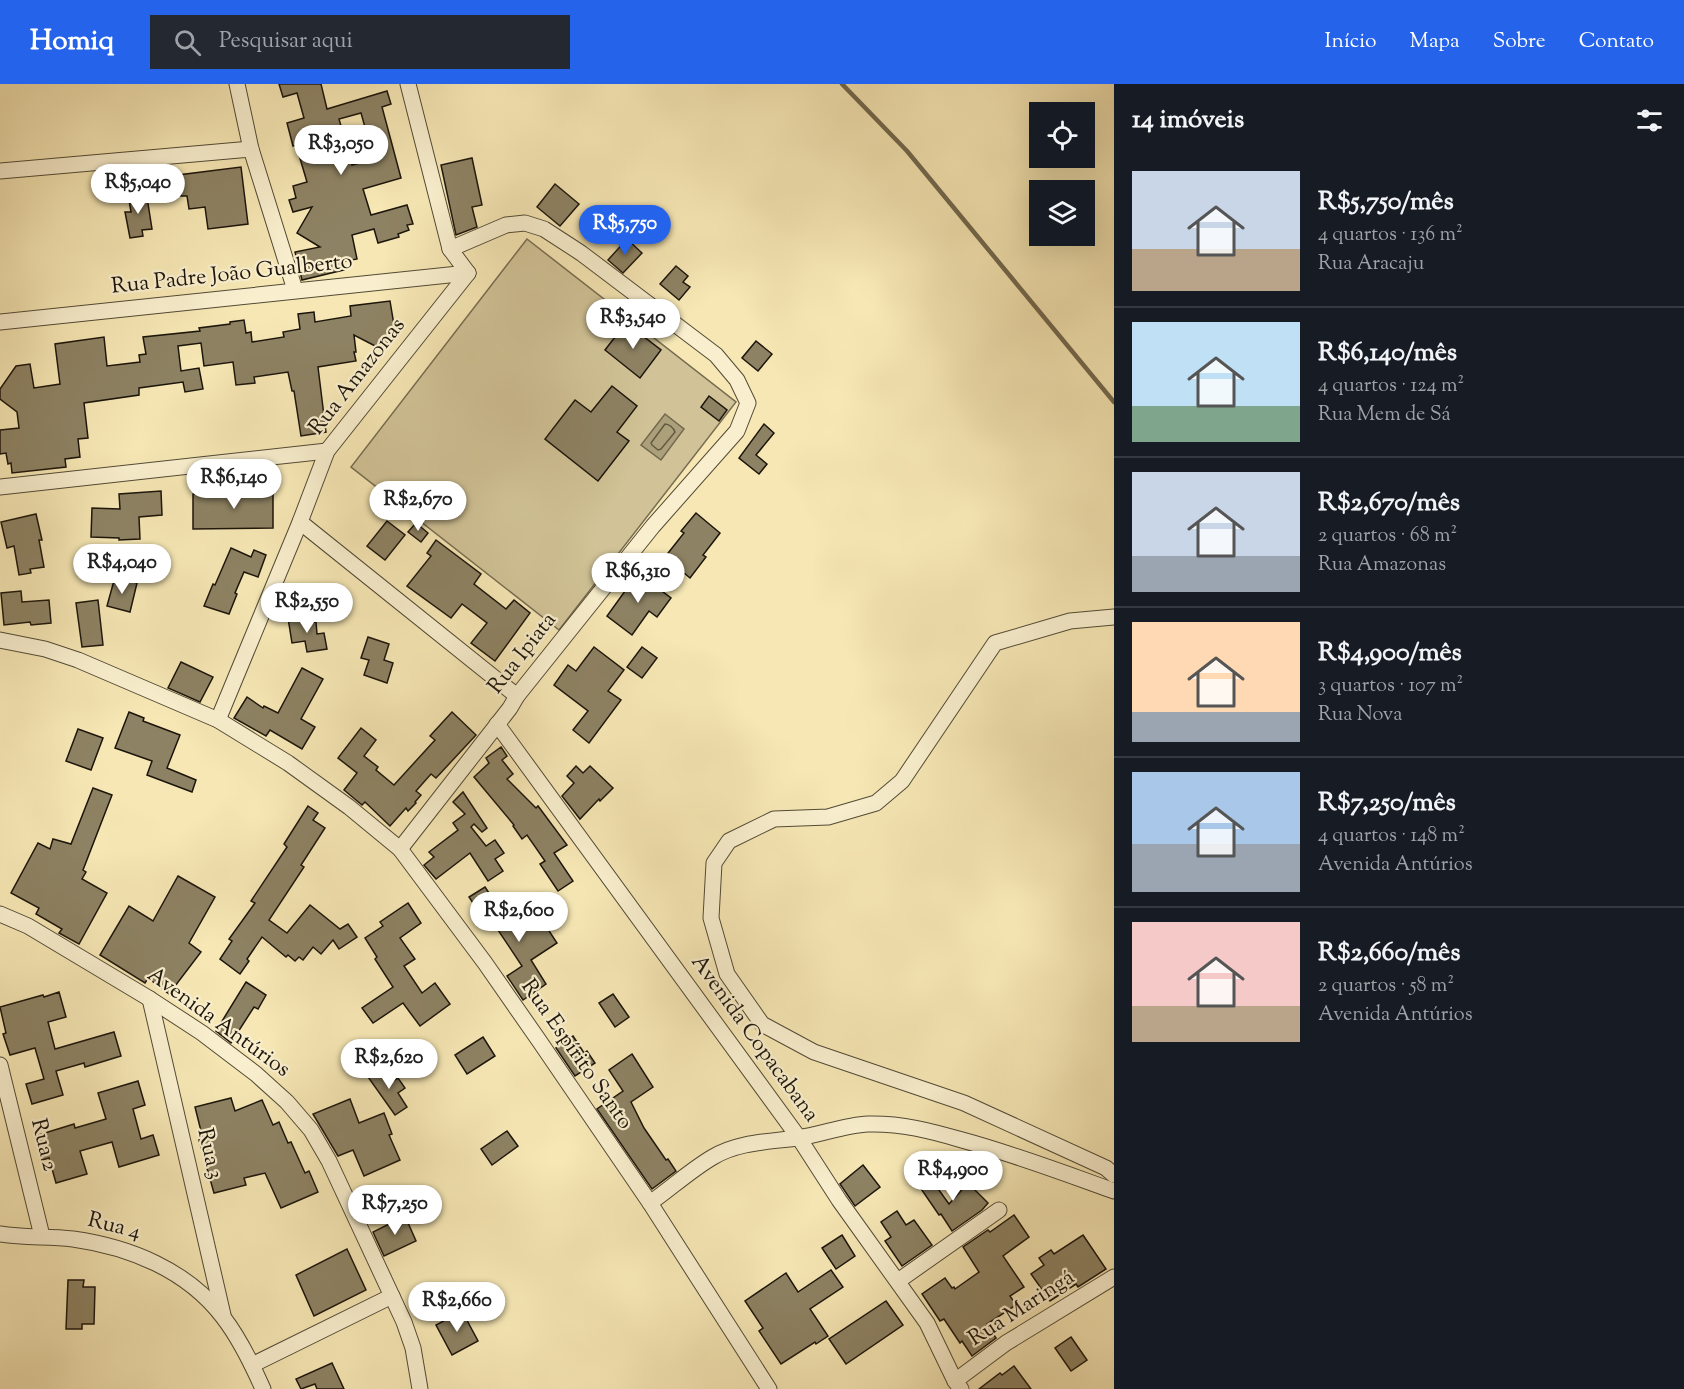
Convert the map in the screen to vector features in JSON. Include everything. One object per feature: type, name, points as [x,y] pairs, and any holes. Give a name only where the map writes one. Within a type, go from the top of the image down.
[{"type":"street","points":[[237,84],[251,149],[295,290]]},
{"type":"street","points":[[408,84],[450,249],[468,273]]},
{"type":"street","points":[[0,171],[251,149]]},
{"type":"street","name":"Rua Ipiata","points":[[400,849],[517,696],[653,526],[737,431],[748,403],[737,381],[716,355],[581,253],[544,229],[525,222],[507,225],[450,249]]},
{"type":"street","name":"Rua Padre João Gualberto","points":[[0,322],[468,273]]},
{"type":"street","name":"Rua Amazonas","points":[[218,720],[327,451],[468,273]]},
{"type":"street","points":[[0,487],[327,451]]},
{"type":"street","points":[[300,522],[517,696]]},
{"type":"street","points":[[1114,617],[1070,621],[995,643],[902,781],[876,803],[828,817],[774,819],[729,841],[714,863],[711,918],[728,974],[762,1024],[814,1052],[964,1103],[1106,1168],[1114,1175]]},
{"type":"street","name":"Rua Espírito Santo","points":[[0,640],[45,649],[78,660],[218,720],[288,763],[349,807],[400,849],[509,998],[650,1203],[769,1389]]},
{"type":"street","name":"Avenida Copacabana","points":[[497,724],[799,1138],[839,1200],[927,1323],[958,1385]]},
{"type":"street","name":"Avenida Antúrios","points":[[0,914],[28,926],[150,999],[256,1074],[287,1102],[310,1130],[330,1161],[404,1322],[413,1348],[420,1389]]},
{"type":"street","name":"Rua 3","points":[[150,999],[224,1318]]},
{"type":"street","name":"Rua 2","points":[[0,1065],[42,1236]]},
{"type":"street","points":[[650,1203],[713,1157],[736,1147],[799,1138],[848,1126],[869,1124],[900,1125],[975,1143],[1039,1163],[1114,1191]]},
{"type":"street","points":[[898,1281],[999,1210]]},
{"type":"street","name":"Rua 4","points":[[0,1234],[42,1236],[108,1245],[146,1258],[185,1280],[205,1297]]},
{"type":"street","name":"Rua Maringá","points":[[958,1385],[1006,1343],[1114,1277]]},
{"type":"street","points":[[252,1365],[392,1296]]},
{"type":"street","name":"Rua 3","points":[[205,1297],[224,1318],[252,1365],[263,1389]]},
{"type":"shaded area","points":[[527,239],[736,402],[559,630],[351,467]]},
{"type":"water","points":[[665,414],[684,429],[661,460],[641,445]]},
{"type":"building","points":[[279,84],[321,84],[327,109],[387,91],[391,104],[382,107],[401,178],[363,189],[371,215],[407,205],[413,224],[407,225],[409,230],[398,234],[399,237],[378,243],[374,229],[352,235],[357,259],[342,262],[344,270],[302,280],[295,252],[320,247],[297,233],[312,207],[293,212],[289,200],[296,198],[293,186],[307,182],[287,123],[304,118],[297,93],[283,97]],"holes":[[[361,113],[374,159],[352,165],[339,119]]]},
{"type":"building","points":[[472,158],[482,205],[472,207],[477,227],[456,235],[441,165]]},
{"type":"building","points":[[241,167],[248,224],[208,229],[205,207],[189,209],[187,196],[181,196],[178,175]]},
{"type":"building","points":[[555,184],[579,204],[560,226],[537,207]]},
{"type":"building","points":[[146,191],[152,229],[142,230],[143,236],[130,238],[125,212],[131,212],[128,194]]},
{"type":"building","points":[[627,239],[642,253],[623,273],[608,260]]},
{"type":"building","points":[[676,266],[688,276],[683,282],[690,287],[679,300],[660,284]]},
{"type":"building","points":[[390,301],[396,337],[381,349],[354,335],[356,361],[318,367],[326,432],[301,436],[294,391],[292,391],[288,372],[254,377],[255,383],[236,385],[233,362],[204,366],[201,343],[178,346],[181,371],[199,368],[203,389],[185,392],[183,382],[139,388],[139,395],[84,403],[88,438],[78,439],[80,457],[65,459],[66,467],[12,473],[11,463],[8,464],[6,453],[0,454],[0,430],[19,428],[17,412],[0,399],[0,389],[16,366],[30,364],[34,388],[60,384],[55,344],[104,337],[107,366],[140,362],[139,355],[146,354],[143,337],[200,331],[199,328],[244,320],[246,333],[251,332],[252,342],[284,337],[283,332],[300,329],[298,314],[314,312],[315,322],[351,316],[350,306]]},
{"type":"building","points":[[626,323],[661,350],[640,378],[605,350]]},
{"type":"building","points":[[756,341],[772,354],[758,371],[742,358]]},
{"type":"building","points":[[612,386],[637,406],[617,432],[629,441],[598,481],[545,439],[575,400],[591,412]]},
{"type":"building","points":[[709,396],[727,410],[719,421],[701,407]]},
{"type":"building","points":[[764,424],[774,433],[756,455],[767,464],[759,474],[739,458]]},
{"type":"building","points":[[161,491],[162,515],[139,517],[140,539],[119,540],[119,538],[91,537],[92,508],[120,509],[119,494]]},
{"type":"building","points":[[273,491],[273,528],[193,529],[193,494]]},
{"type":"building","points":[[696,513],[720,533],[703,555],[706,557],[690,578],[665,557],[684,533],[681,531]]},
{"type":"building","points":[[36,514],[42,540],[39,540],[44,567],[30,569],[31,573],[19,575],[14,546],[7,548],[1,522]]},
{"type":"building","points":[[387,521],[405,535],[385,560],[367,546]]},
{"type":"building","points":[[416,523],[428,533],[421,542],[408,532]]},
{"type":"building","points":[[436,540],[481,574],[474,584],[506,609],[514,600],[530,613],[495,661],[471,643],[487,623],[462,604],[451,618],[407,586],[431,556],[427,553]]},
{"type":"building","points":[[231,548],[251,557],[254,550],[266,555],[258,577],[244,572],[229,614],[204,606]]},
{"type":"building","points":[[638,573],[671,598],[657,617],[649,611],[632,635],[607,616]]},
{"type":"building","points":[[115,577],[137,583],[130,612],[107,606]]},
{"type":"building","points":[[21,591],[22,602],[49,600],[51,623],[31,625],[30,622],[4,625],[1,593]]},
{"type":"building","points":[[98,600],[103,645],[82,647],[76,603]]},
{"type":"building","points":[[306,616],[307,623],[316,622],[317,634],[324,633],[327,649],[307,652],[305,641],[292,643],[288,618]]},
{"type":"building","points":[[368,637],[389,644],[384,660],[393,663],[387,683],[364,675],[369,660],[361,658]]},
{"type":"building","points":[[594,647],[624,670],[608,691],[621,700],[589,743],[573,730],[588,711],[554,685],[568,665],[576,671]]},
{"type":"building","points":[[642,647],[657,658],[642,678],[627,667]]},
{"type":"building","points":[[181,662],[213,677],[200,702],[168,688]]},
{"type":"building","points":[[302,668],[323,679],[301,719],[315,727],[302,749],[270,730],[266,736],[234,718],[247,697],[263,708],[264,706],[278,713]]},
{"type":"building","points":[[129,712],[144,718],[143,721],[180,735],[167,768],[196,780],[192,792],[147,775],[152,761],[115,748]]},
{"type":"building","points":[[452,712],[476,735],[436,778],[431,774],[416,791],[421,795],[416,803],[408,811],[406,808],[390,826],[365,802],[362,805],[344,790],[357,773],[338,758],[361,728],[376,740],[364,756],[378,767],[376,770],[394,785],[435,740],[430,736]]},
{"type":"building","points":[[78,729],[103,738],[91,770],[66,761]]},
{"type":"building","points":[[501,747],[507,756],[502,760],[513,774],[507,779],[536,808],[538,806],[567,845],[554,853],[573,881],[558,891],[540,864],[545,861],[527,835],[522,839],[514,825],[474,777],[489,763],[486,758]]},
{"type":"building","points":[[576,766],[583,773],[590,766],[613,788],[580,819],[562,796],[574,783],[567,776]]},
{"type":"building","points":[[93,788],[112,795],[83,870],[86,872],[82,879],[107,893],[79,944],[59,933],[62,929],[36,914],[39,908],[11,893],[38,843],[50,849],[53,839],[71,844]]},
{"type":"building","points":[[463,792],[487,828],[482,832],[474,824],[471,827],[486,846],[495,840],[504,853],[495,859],[503,871],[488,881],[470,853],[436,879],[424,865],[434,857],[429,852],[458,830],[453,823],[465,814],[453,802]]},
{"type":"building","points":[[308,806],[318,813],[313,820],[325,828],[301,865],[304,867],[269,920],[287,933],[310,905],[340,929],[348,924],[357,937],[339,949],[333,940],[321,954],[313,947],[303,960],[299,957],[295,961],[288,955],[286,957],[262,937],[240,974],[220,959],[232,941],[229,939],[255,903],[251,901],[287,847],[284,844]]},
{"type":"building","points":[[178,876],[215,897],[189,943],[201,952],[169,994],[148,978],[145,983],[100,955],[129,906],[153,921]]},
{"type":"building","points":[[485,887],[502,913],[507,910],[518,928],[538,914],[557,943],[531,960],[546,984],[523,1000],[507,976],[522,966],[482,906],[477,909],[469,897]]},
{"type":"building","points":[[408,903],[421,923],[400,938],[415,959],[404,966],[422,993],[435,983],[450,1004],[420,1026],[403,1003],[373,1023],[362,1008],[393,987],[365,938],[383,926],[380,922]]},
{"type":"building","points":[[246,982],[266,995],[258,1009],[254,1007],[231,1043],[216,1031]]},
{"type":"building","points":[[59,992],[66,1017],[48,1022],[55,1049],[114,1032],[121,1056],[85,1067],[84,1063],[56,1071],[63,1095],[32,1104],[26,1084],[44,1079],[35,1048],[10,1055],[3,1034],[6,1033],[0,1007]]},
{"type":"building","points":[[613,994],[629,1017],[615,1027],[599,1003]]},
{"type":"building","points":[[573,1036],[584,1053],[587,1051],[595,1063],[575,1076],[556,1048]]},
{"type":"building","points":[[483,1037],[495,1056],[467,1074],[455,1055]]},
{"type":"building","points":[[632,1054],[653,1087],[631,1102],[644,1128],[676,1171],[652,1189],[597,1109],[623,1091],[609,1070]]},
{"type":"building","points":[[382,1067],[393,1081],[398,1078],[405,1088],[398,1093],[407,1107],[395,1115],[368,1077]]},
{"type":"building","points":[[138,1081],[145,1105],[133,1109],[141,1139],[153,1135],[159,1155],[119,1167],[112,1142],[80,1151],[87,1174],[56,1183],[49,1158],[42,1160],[35,1136],[74,1124],[75,1128],[106,1119],[98,1093]]},
{"type":"building","points":[[231,1098],[235,1111],[262,1100],[273,1125],[279,1122],[305,1173],[309,1171],[318,1192],[281,1208],[265,1173],[244,1178],[246,1185],[214,1193],[199,1140],[203,1139],[195,1107]]},
{"type":"building","points":[[350,1099],[359,1123],[384,1113],[392,1134],[389,1135],[400,1160],[364,1176],[353,1150],[338,1156],[313,1114]]},
{"type":"building","points":[[507,1131],[518,1146],[492,1165],[481,1149]]},
{"type":"building","points":[[863,1165],[880,1187],[855,1206],[840,1184]]},
{"type":"building","points":[[926,1172],[949,1204],[968,1183],[988,1203],[982,1210],[952,1231],[915,1180]]},
{"type":"building","points":[[897,1211],[906,1225],[914,1220],[932,1245],[902,1266],[885,1241],[891,1237],[881,1222]]},
{"type":"building","points":[[1014,1215],[1029,1237],[1003,1256],[1024,1287],[1010,1296],[1016,1305],[987,1324],[996,1338],[972,1356],[944,1319],[940,1321],[922,1294],[945,1278],[955,1289],[979,1272],[963,1247]]},
{"type":"building","points":[[405,1216],[416,1241],[384,1256],[373,1232]]},
{"type":"building","points":[[842,1235],[855,1256],[836,1269],[822,1248]]},
{"type":"building","points":[[1083,1235],[1106,1269],[1078,1287],[1076,1284],[1050,1301],[1031,1274],[1044,1265],[1039,1258],[1051,1250],[1054,1254]]},
{"type":"building","points":[[347,1249],[366,1290],[314,1316],[296,1275]]},
{"type":"building","points":[[831,1270],[843,1287],[810,1309],[828,1336],[781,1364],[759,1331],[763,1328],[745,1301],[786,1273],[798,1292]]},
{"type":"building","points":[[68,1280],[84,1280],[83,1287],[95,1287],[94,1324],[82,1324],[82,1329],[66,1329]]},
{"type":"building","points":[[886,1301],[903,1325],[846,1364],[829,1339]]},
{"type":"building","points":[[462,1311],[478,1341],[452,1355],[436,1325]]},
{"type":"building","points":[[1071,1337],[1087,1360],[1071,1371],[1055,1348]]},
{"type":"building","points":[[332,1363],[344,1389],[317,1389],[315,1384],[301,1389],[296,1379]]},
{"type":"building","points":[[1014,1366],[1031,1389],[979,1389],[1000,1373],[1002,1375]]},
{"type":"waterway","points":[[842,84],[907,151],[1114,402]]}]
